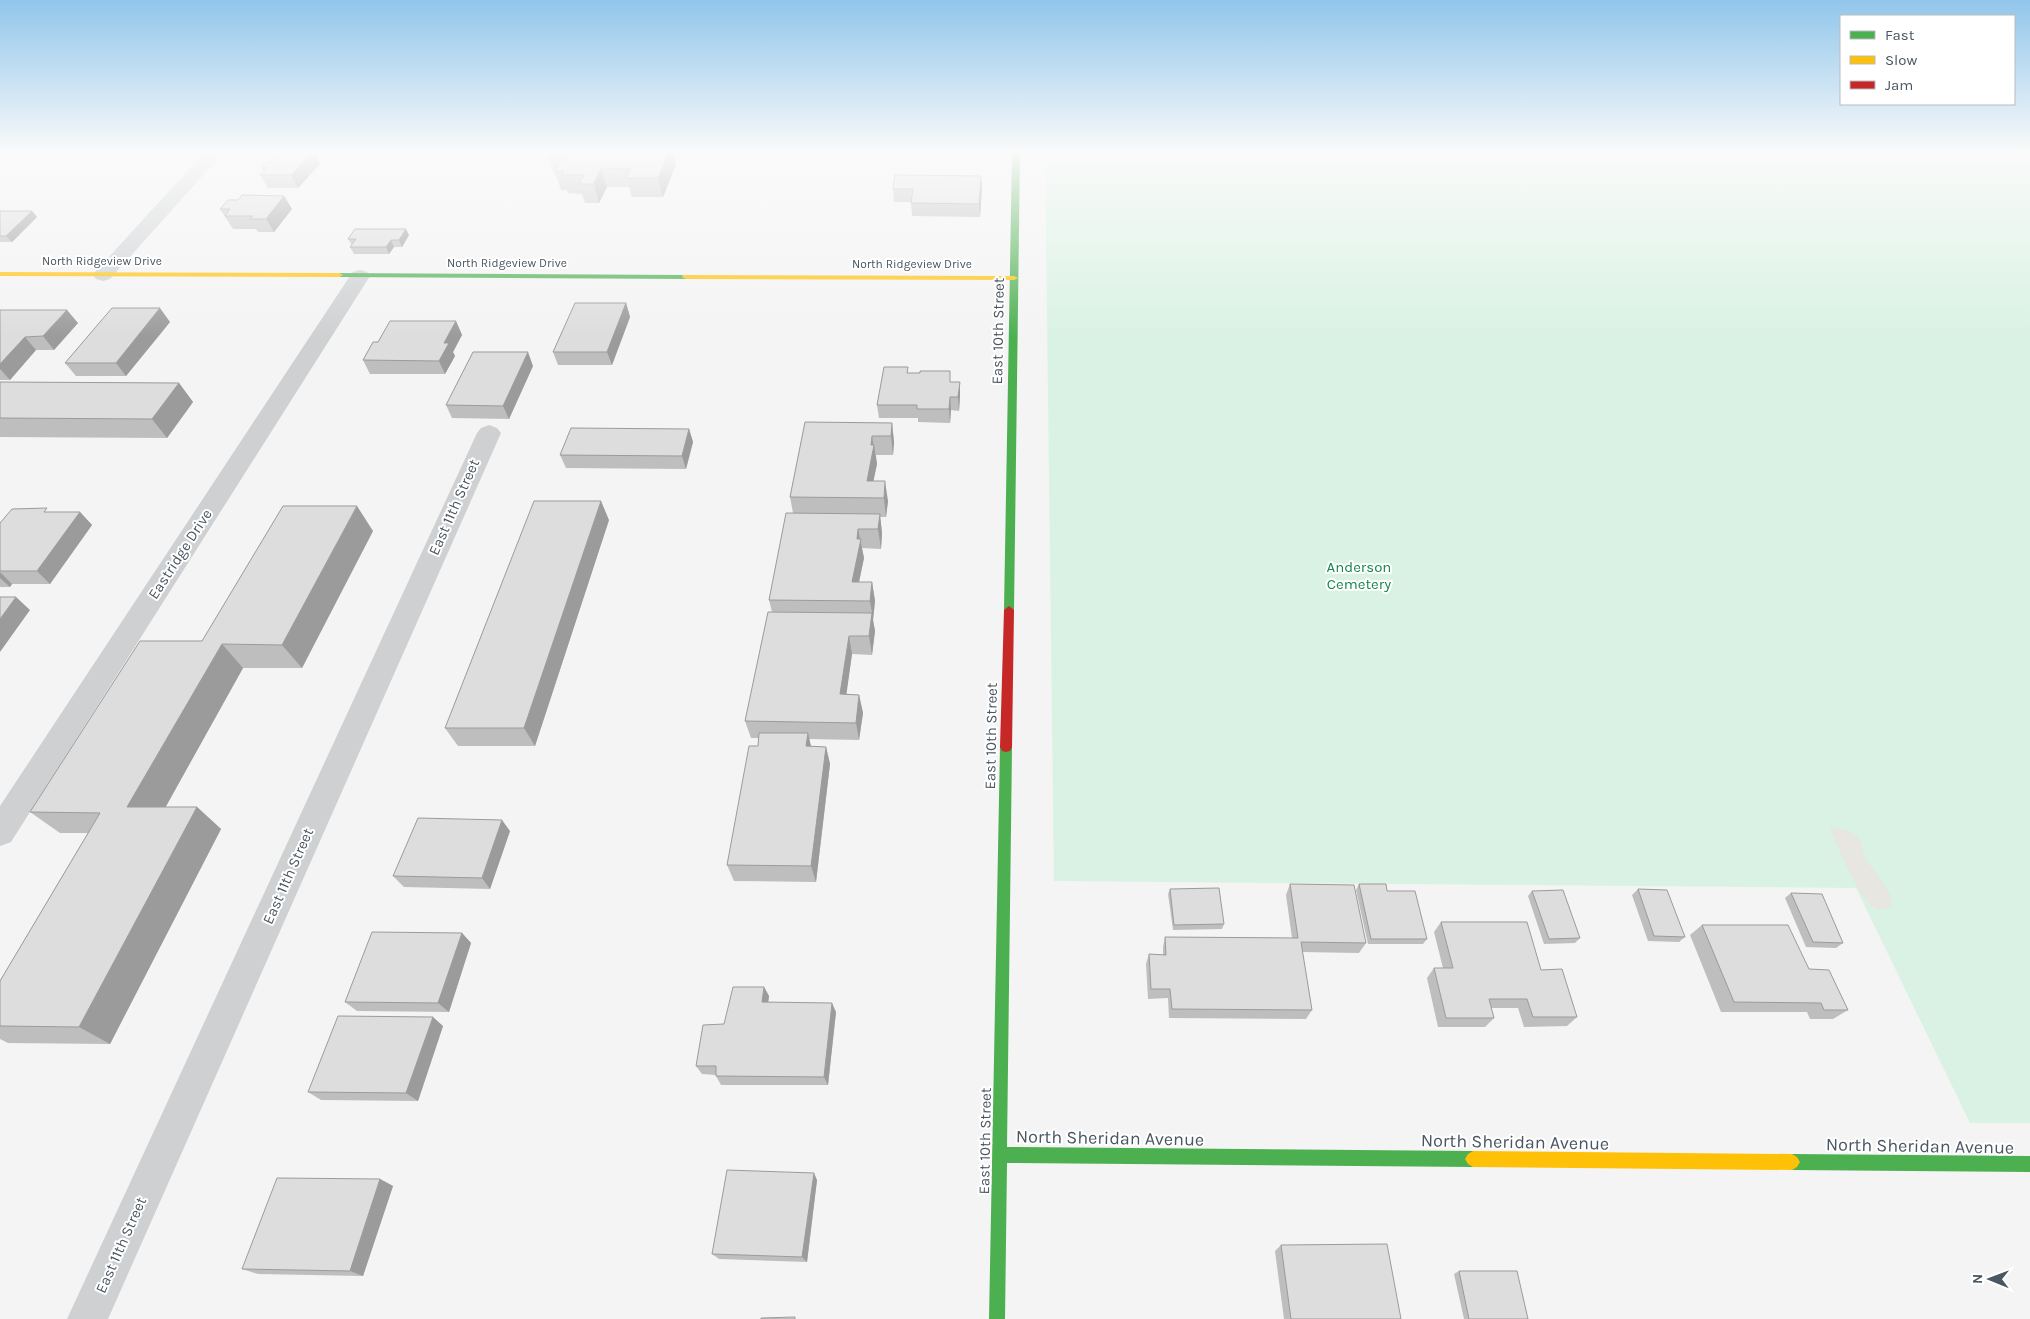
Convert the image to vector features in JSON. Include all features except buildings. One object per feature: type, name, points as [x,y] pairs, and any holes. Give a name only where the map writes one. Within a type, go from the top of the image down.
[{"type":"street","points":[[103,274],[158,215]]},
{"type":"street","name":"East 10th Street","points":[[996,1319],[1015,215]]},
{"type":"street","name":"North Ridgeview Drive","points":[[0,274],[1014,278]]},
{"type":"street","name":"Eastridge Drive","points":[[0,832],[360,276]]},
{"type":"street","name":"East 11th Street","points":[[87,1319],[489,433]]},
{"type":"street","name":"North Sheridan Avenue","points":[[1000,1155],[2030,1164]]},
{"type":"green space","name":"Anderson Cemetery","points":[[1046,215],[2030,215],[2030,1123],[1970,1123],[1856,888],[1054,881]]},
{"type":"sand","points":[[1832,827],[1851,832],[1857,836],[1868,863],[1890,894],[1891,907],[1881,910],[1875,908],[1863,895],[1838,848],[1830,829]]},
{"type":"traffic: fast","points":[[1009,610],[1015,215]]},
{"type":"traffic: fast","points":[[339,275],[686,277]]},
{"type":"traffic: fast","points":[[997,1319],[1006,747]]},
{"type":"traffic: fast","points":[[999,1155],[1473,1159]]},
{"type":"traffic: fast","points":[[1792,1162],[2030,1164]]},
{"type":"traffic: slow","points":[[0,274],[339,275]]},
{"type":"traffic: slow","points":[[686,277],[1014,278]]},
{"type":"traffic: slow","points":[[1473,1159],[1792,1162]]},
{"type":"traffic: jam","points":[[1006,747],[1009,610]]}]
